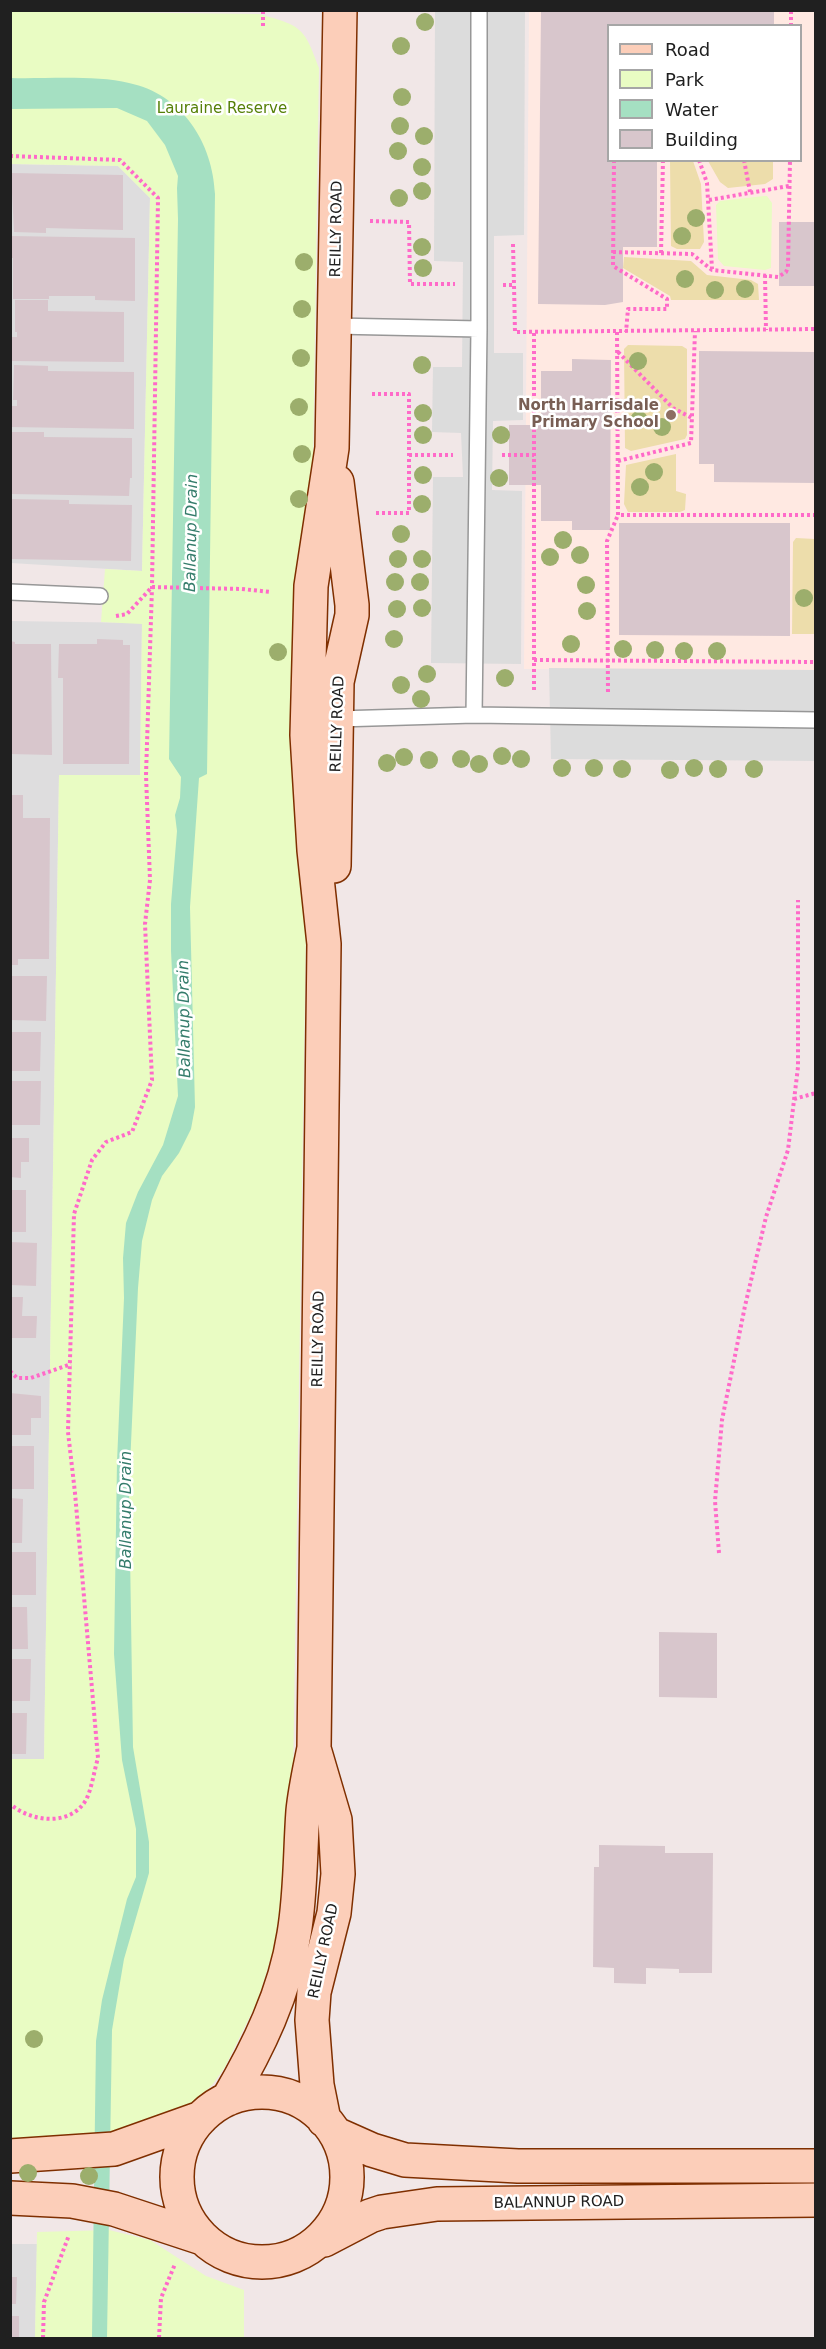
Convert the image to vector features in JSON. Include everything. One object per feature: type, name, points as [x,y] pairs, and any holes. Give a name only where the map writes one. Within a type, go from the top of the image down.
[{"type":"street","name":"REILLY ROAD","points":[[228,2099],[266,2025],[288,1964],[298,1903],[303,1809],[314,1748],[322,931],[307,735],[311,586],[332,448],[340,10]]},
{"type":"street","name":"REILLY ROAD","points":[[322,931],[334,866],[337,681],[352,615],[344,525],[332,448]]},
{"type":"street","name":"REILLY ROAD","points":[[314,1748],[335,1820],[338,1874],[332,1924],[314,1992],[312,2020],[317,2085],[330,2127]]},
{"type":"street","points":[[190,2246],[191,2225],[180,2201],[176,2177],[180,2152],[190,2130],[206,2112],[228,2099],[252,2092],[276,2093],[300,2101],[330,2127],[372,2150],[405,2160],[518,2166],[816,2166]]},
{"type":"street","points":[[10,2156],[114,2149],[201,2118]]},
{"type":"street","points":[[10,2198],[72,2201],[103,2206],[123,2211],[190,2246],[209,2244],[232,2257],[258,2262],[284,2260],[312,2247],[328,2233],[341,2210],[348,2185],[346,2159],[330,2127]]},
{"type":"street","name":"BALANNUP ROAD","points":[[312,2247],[370,2216],[393,2210],[437,2204],[816,2200]]},
{"type":"lane","points":[[474,716],[479,329],[479,10]]},
{"type":"lane","points":[[335,326],[479,329]]},
{"type":"lane","points":[[10,592],[100,596]]},
{"type":"lane","points":[[338,719],[474,716],[816,720]]},
{"type":"path","points":[[263,10],[263,26]]},
{"type":"path","points":[[10,156],[120,160],[158,198],[152,587],[146,775],[150,880],[146,924],[152,1080],[132,1132],[106,1142],[92,1160],[74,1215],[68,1432],[98,1758],[86,1799],[72,1812],[44,1820],[26,1814],[10,1804]]},
{"type":"path","points":[[614,162],[613,266],[667,299],[667,309],[628,309],[626,332]]},
{"type":"path","points":[[661,253],[663,162]]},
{"type":"path","points":[[700,162],[707,183],[709,200],[712,270]]},
{"type":"path","points":[[744,162],[750,192]]},
{"type":"path","points":[[613,252],[692,254],[712,270],[778,277],[783,275],[788,267],[790,162]]},
{"type":"path","points":[[709,200],[789,186]]},
{"type":"path","points":[[364,221],[409,222],[410,284],[456,284]]},
{"type":"path","points":[[513,244],[515,332],[816,329]]},
{"type":"path","points":[[765,275],[766,330]]},
{"type":"path","points":[[498,285],[514,285]]},
{"type":"path","points":[[618,460],[691,443],[695,331]]},
{"type":"path","points":[[609,717],[607,541],[618,515],[617,332]]},
{"type":"path","points":[[534,333],[534,692]]},
{"type":"path","points":[[617,352],[673,408],[692,418]]},
{"type":"path","points":[[368,513],[409,513],[409,394],[372,394]]},
{"type":"path","points":[[409,455],[459,455]]},
{"type":"path","points":[[497,455],[534,455]]},
{"type":"path","points":[[618,515],[816,515]]},
{"type":"path","points":[[152,587],[271,592]]},
{"type":"path","points":[[135,605],[152,587]]},
{"type":"path","points":[[534,660],[816,662]]},
{"type":"path","points":[[719,1553],[715,1501],[722,1420],[766,1217],[788,1150],[798,1067],[798,900]]},
{"type":"path","points":[[794,1099],[816,1093]]},
{"type":"path","points":[[10,1371],[17,1378],[30,1378],[71,1364]]},
{"type":"path","points":[[43,2338],[44,2302],[71,2231]]},
{"type":"path","points":[[159,2338],[161,2298],[190,2246]]},
{"type":"shaded area","points":[[435,11],[525,11],[524,235],[494,236],[494,353],[523,353],[523,420],[493,421],[492,490],[522,491],[521,664],[431,663],[433,477],[463,477],[461,433],[432,432],[433,367],[462,367],[463,262],[434,261]]},
{"type":"shaded area","name":"North Harrisdale Primary School","points":[[529,11],[815,11],[815,671],[524,669]]},
{"type":"shaded area","points":[[670,162],[693,162],[701,184],[704,242],[700,249],[677,249],[671,246]]},
{"type":"shaded area","points":[[709,162],[773,162],[773,179],[765,184],[728,188],[720,182]]},
{"type":"shaded area","points":[[10,164],[118,166],[150,198],[142,571],[11,563]]},
{"type":"shaded area","points":[[624,257],[691,261],[707,275],[751,280],[758,284],[759,300],[671,300],[670,296],[623,268]]},
{"type":"shaded area","points":[[628,345],[682,346],[687,349],[687,435],[685,439],[631,451],[625,448],[624,349]]},
{"type":"shaded area","points":[[676,454],[676,491],[686,494],[685,510],[680,512],[628,512],[624,504],[626,465]]},
{"type":"shaded area","points":[[796,538],[815,539],[815,634],[792,634],[793,542]]},
{"type":"shaded area","points":[[11,621],[142,623],[140,775],[59,775],[44,1759],[11,1759]]},
{"type":"shaded area","points":[[549,668],[815,670],[815,761],[551,759]]},
{"type":"shaded area","points":[[11,2244],[37,2244],[35,2338],[11,2338]]},
{"type":"green space","name":"Lauraine Reserve","points":[[11,11],[259,14],[300,30],[319,68],[293,1782],[287,1905],[258,2000],[225,2067],[213,2084],[195,2102],[180,2112],[142,2130],[11,2142],[10,1759],[44,1759],[59,775],[140,775],[142,624],[101,622],[105,569],[142,571],[150,198],[118,166],[11,164]]},
{"type":"green space","points":[[767,196],[772,203],[771,268],[765,270],[724,266],[718,259],[716,205],[720,201]]},
{"type":"green space","points":[[109,2230],[150,2240],[206,2276],[244,2290],[244,2338],[35,2338],[37,2232]]},
{"type":"water","name":"Ballanup Drain","points":[[11,78],[86,78],[116,81],[148,89],[165,98],[179,110],[201,139],[213,175],[215,194],[207,774],[199,778],[190,907],[195,1107],[191,1129],[179,1153],[162,1176],[152,1200],[142,1241],[138,1288],[129,1488],[133,1747],[149,1842],[149,1873],[124,1959],[112,2030],[107,2338],[92,2338],[96,2041],[102,2000],[127,1899],[136,1877],[136,1829],[122,1760],[114,1654],[117,1462],[124,1298],[123,1258],[126,1223],[138,1192],[163,1145],[178,1096],[171,904],[177,831],[175,815],[180,798],[181,777],[169,759],[178,176],[165,145],[147,121],[117,108],[11,109]]},
{"type":"building","points":[[541,10],[774,10],[774,24],[607,24],[607,162],[657,162],[657,247],[623,247],[623,302],[605,305],[538,304]]},
{"type":"building","points":[[11,173],[123,175],[123,230],[46,228],[46,233],[14,232]]},
{"type":"building","points":[[779,222],[816,222],[816,286],[779,286]]},
{"type":"building","points":[[10,236],[135,238],[135,301],[95,300],[95,296],[13,299],[13,258],[10,258]]},
{"type":"building","points":[[15,300],[48,300],[48,311],[124,312],[124,362],[10,361],[10,337],[17,337]]},
{"type":"building","points":[[699,351],[816,352],[816,483],[714,482],[714,464],[699,464]]},
{"type":"building","points":[[572,359],[611,360],[610,530],[572,530],[572,521],[541,521],[541,485],[509,485],[509,425],[541,425],[541,371],[572,371]]},
{"type":"building","points":[[14,365],[48,366],[48,371],[134,372],[134,429],[10,427],[10,406],[17,406],[17,400],[13,400]]},
{"type":"building","points":[[11,432],[44,432],[44,437],[132,438],[132,478],[130,478],[129,496],[10,494]]},
{"type":"building","points":[[10,499],[69,500],[69,504],[132,505],[131,561],[10,559]]},
{"type":"building","points":[[619,523],[790,523],[790,636],[619,635]]},
{"type":"building","points":[[97,639],[123,640],[123,645],[130,645],[129,764],[63,764],[63,678],[58,678],[59,644],[97,644]]},
{"type":"building","points":[[10,641],[15,644],[51,644],[52,755],[10,754]]},
{"type":"building","points":[[10,795],[23,795],[23,818],[50,818],[49,959],[18,959],[18,965],[10,965]]},
{"type":"building","points":[[10,976],[47,976],[46,1021],[10,1020]]},
{"type":"building","points":[[10,1032],[41,1032],[40,1071],[10,1071]]},
{"type":"building","points":[[10,1081],[41,1081],[40,1125],[10,1125]]},
{"type":"building","points":[[10,1138],[29,1138],[29,1162],[21,1162],[21,1178],[10,1177]]},
{"type":"building","points":[[10,1190],[26,1190],[26,1232],[10,1232]]},
{"type":"building","points":[[10,1242],[37,1243],[36,1286],[10,1285]]},
{"type":"building","points":[[10,1297],[23,1297],[22,1316],[37,1316],[36,1338],[10,1338]]},
{"type":"building","points":[[10,1393],[41,1396],[41,1418],[31,1418],[31,1435],[10,1435]]},
{"type":"building","points":[[10,1446],[34,1446],[34,1489],[10,1489]]},
{"type":"building","points":[[10,1498],[23,1499],[22,1543],[10,1543]]},
{"type":"building","points":[[10,1552],[36,1552],[36,1595],[10,1595]]},
{"type":"building","points":[[10,1607],[27,1607],[28,1649],[10,1649]]},
{"type":"building","points":[[659,1632],[717,1633],[717,1698],[659,1697]]},
{"type":"building","points":[[10,1659],[31,1659],[30,1701],[10,1701]]},
{"type":"building","points":[[10,1713],[27,1713],[26,1754],[10,1754]]},
{"type":"building","points":[[599,1845],[665,1846],[665,1853],[713,1853],[712,1973],[679,1973],[679,1969],[646,1968],[646,1984],[614,1983],[614,1968],[593,1967],[594,1867],[599,1867]]},
{"type":"building","points":[[10,2277],[17,2277],[16,2304],[10,2304]]},
{"type":"building","points":[[10,2316],[19,2316],[19,2338],[10,2338]]},
{"type":"place","name":"North Harrisdale Primary School","points":[[671,415]]}]
